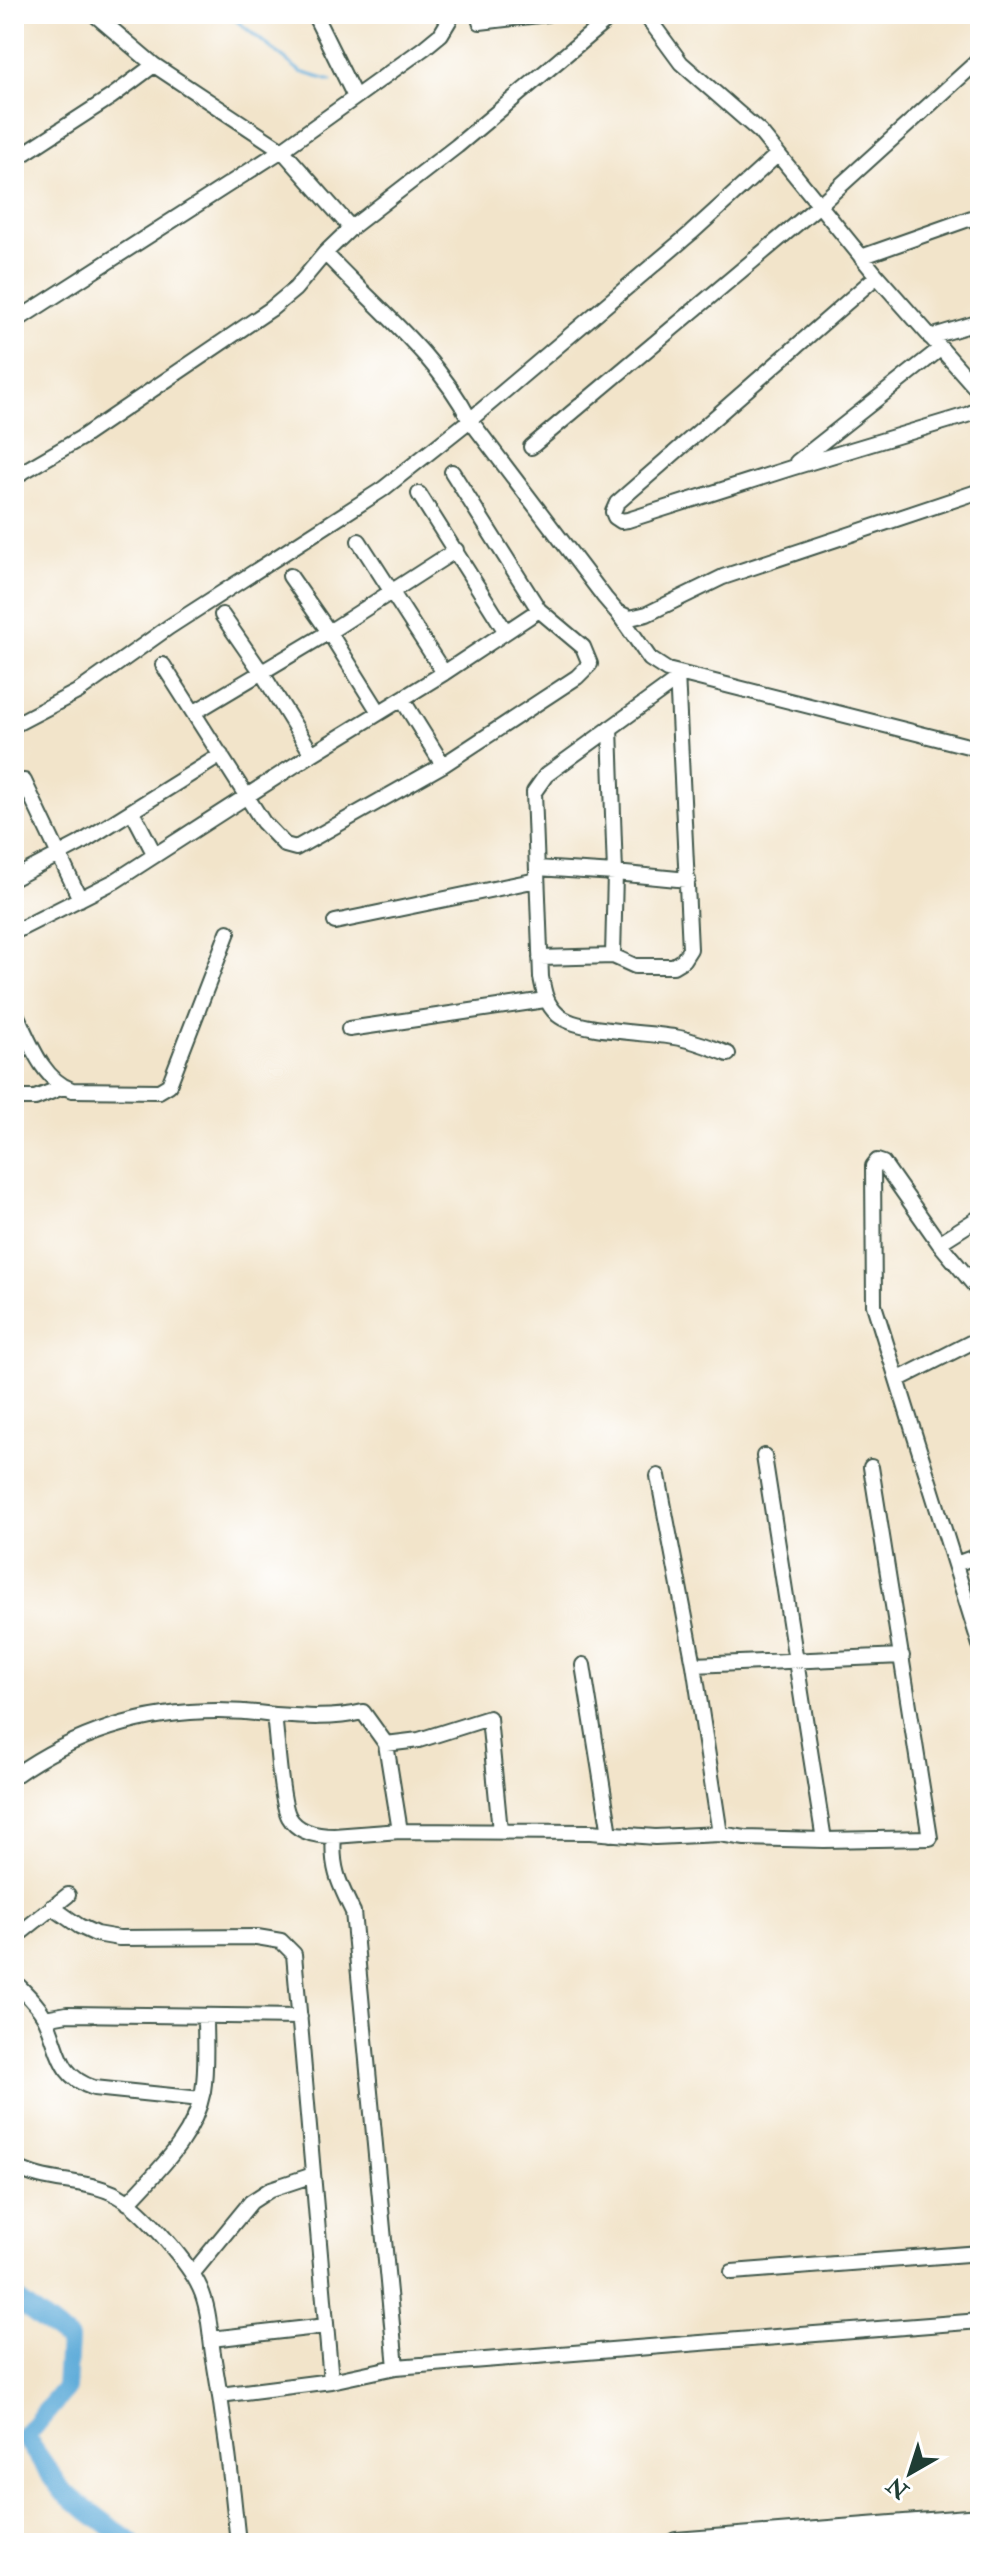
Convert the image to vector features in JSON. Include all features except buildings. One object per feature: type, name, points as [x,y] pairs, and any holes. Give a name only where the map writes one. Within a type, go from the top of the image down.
[{"type":"highway","points":[[676,2543],[980,2519]]},
{"type":"highway","points":[[804,2543],[848,2529]]},
{"type":"street","points":[[94,14],[154,65],[282,150],[351,228]]},
{"type":"street","points":[[314,14],[355,97]]},
{"type":"street","points":[[14,322],[282,150],[424,48],[441,34],[453,14]]},
{"type":"street","points":[[480,22],[547,14]]},
{"type":"street","points":[[14,477],[81,438],[271,309],[295,289],[351,228],[457,146],[614,14]]},
{"type":"street","points":[[645,14],[681,63],[760,132],[877,276],[975,387],[980,400],[977,410],[967,415],[628,520],[621,521],[615,517],[613,512],[617,503],[877,276]]},
{"type":"street","points":[[531,447],[818,206],[980,59]]},
{"type":"street","points":[[14,160],[154,65]]},
{"type":"street","points":[[14,725],[79,691],[169,627],[383,489],[470,420],[691,233],[778,154]]},
{"type":"street","points":[[861,257],[980,215]]},
{"type":"street","points":[[325,253],[456,393],[470,420],[650,659],[660,667],[678,676],[980,749]]},
{"type":"street","points":[[791,468],[935,343],[980,322]]},
{"type":"street","points":[[163,665],[263,822],[281,842],[296,848],[443,765],[577,677],[590,664],[583,647],[539,610],[452,472]]},
{"type":"street","points":[[617,612],[630,618],[647,614],[723,577],[980,491]]},
{"type":"street","points":[[419,494],[506,632]]},
{"type":"street","points":[[359,541],[444,673]]},
{"type":"street","points":[[195,712],[329,632],[456,550]]},
{"type":"street","points":[[290,576],[379,712]]},
{"type":"street","points":[[14,932],[115,881],[539,610]]},
{"type":"street","points":[[222,615],[312,754]]},
{"type":"street","points":[[678,676],[546,775],[534,792],[540,958],[545,1000],[559,1016],[574,1025],[677,1037],[728,1054]]},
{"type":"street","points":[[540,958],[613,956],[635,966],[673,966],[683,960],[690,949],[678,676]]},
{"type":"street","points":[[402,699],[443,765]]},
{"type":"street","points":[[610,728],[615,873],[613,956]]},
{"type":"street","points":[[14,878],[60,855],[221,755]]},
{"type":"street","points":[[14,785],[24,781],[80,899]]},
{"type":"street","points":[[132,811],[155,855]]},
{"type":"street","points":[[335,922],[537,874],[615,873],[688,880]]},
{"type":"street","points":[[16,1019],[45,1069],[63,1087],[72,1090],[159,1091],[169,1085],[228,932]]},
{"type":"street","points":[[349,1029],[545,1000]]},
{"type":"street","points":[[14,1098],[35,1098],[63,1087]]},
{"type":"street","points":[[980,1292],[939,1243],[883,1163],[877,1161],[873,1166],[874,1305],[980,1645]]},
{"type":"street","points":[[939,1243],[980,1217]]},
{"type":"street","points":[[899,1379],[980,1338]]},
{"type":"street","points":[[764,1456],[824,1840]]},
{"type":"street","points":[[274,1715],[283,1796],[289,1817],[300,1828],[318,1836],[400,1831],[500,1831],[655,1837],[720,1834],[745,1838],[824,1840],[930,1838],[871,1467]]},
{"type":"street","points":[[658,1476],[694,1665],[720,1834]]},
{"type":"street","points":[[956,1564],[980,1555]]},
{"type":"street","points":[[694,1665],[902,1656]]},
{"type":"street","points":[[583,1665],[610,1834]]},
{"type":"street","points":[[14,1776],[38,1759],[133,1719],[195,1711],[237,1710],[314,1717],[363,1712],[386,1744],[400,1831]]},
{"type":"street","points":[[386,1744],[419,1740],[489,1718],[500,1831]]},
{"type":"street","points":[[334,1836],[332,1857],[338,1881],[353,1912],[396,2367]]},
{"type":"street","points":[[14,1938],[68,1895]]},
{"type":"street","points":[[52,1907],[96,1934],[119,1938],[257,1937],[281,1941],[294,1954],[331,2381]]},
{"type":"street","points":[[14,1981],[45,2018],[68,2074],[79,2083],[94,2088],[201,2099]]},
{"type":"street","points":[[45,2018],[67,2014],[300,2017]]},
{"type":"street","points":[[128,2203],[182,2142],[196,2118],[204,2088],[205,2016]]},
{"type":"street","points":[[14,2166],[103,2189],[128,2203],[192,2274],[201,2290],[211,2339],[229,2452],[238,2543]]},
{"type":"street","points":[[192,2274],[251,2202],[262,2193],[313,2175]]},
{"type":"street","points":[[732,2272],[980,2253]]},
{"type":"street","points":[[220,2395],[331,2381],[396,2367],[980,2321]]},
{"type":"street","points":[[211,2339],[326,2326]]},
{"type":"waterway","points":[[228,14],[301,72],[331,81]]},
{"type":"waterway","points":[[14,2298],[69,2340],[66,2388],[25,2437],[63,2492],[132,2543]]}]
